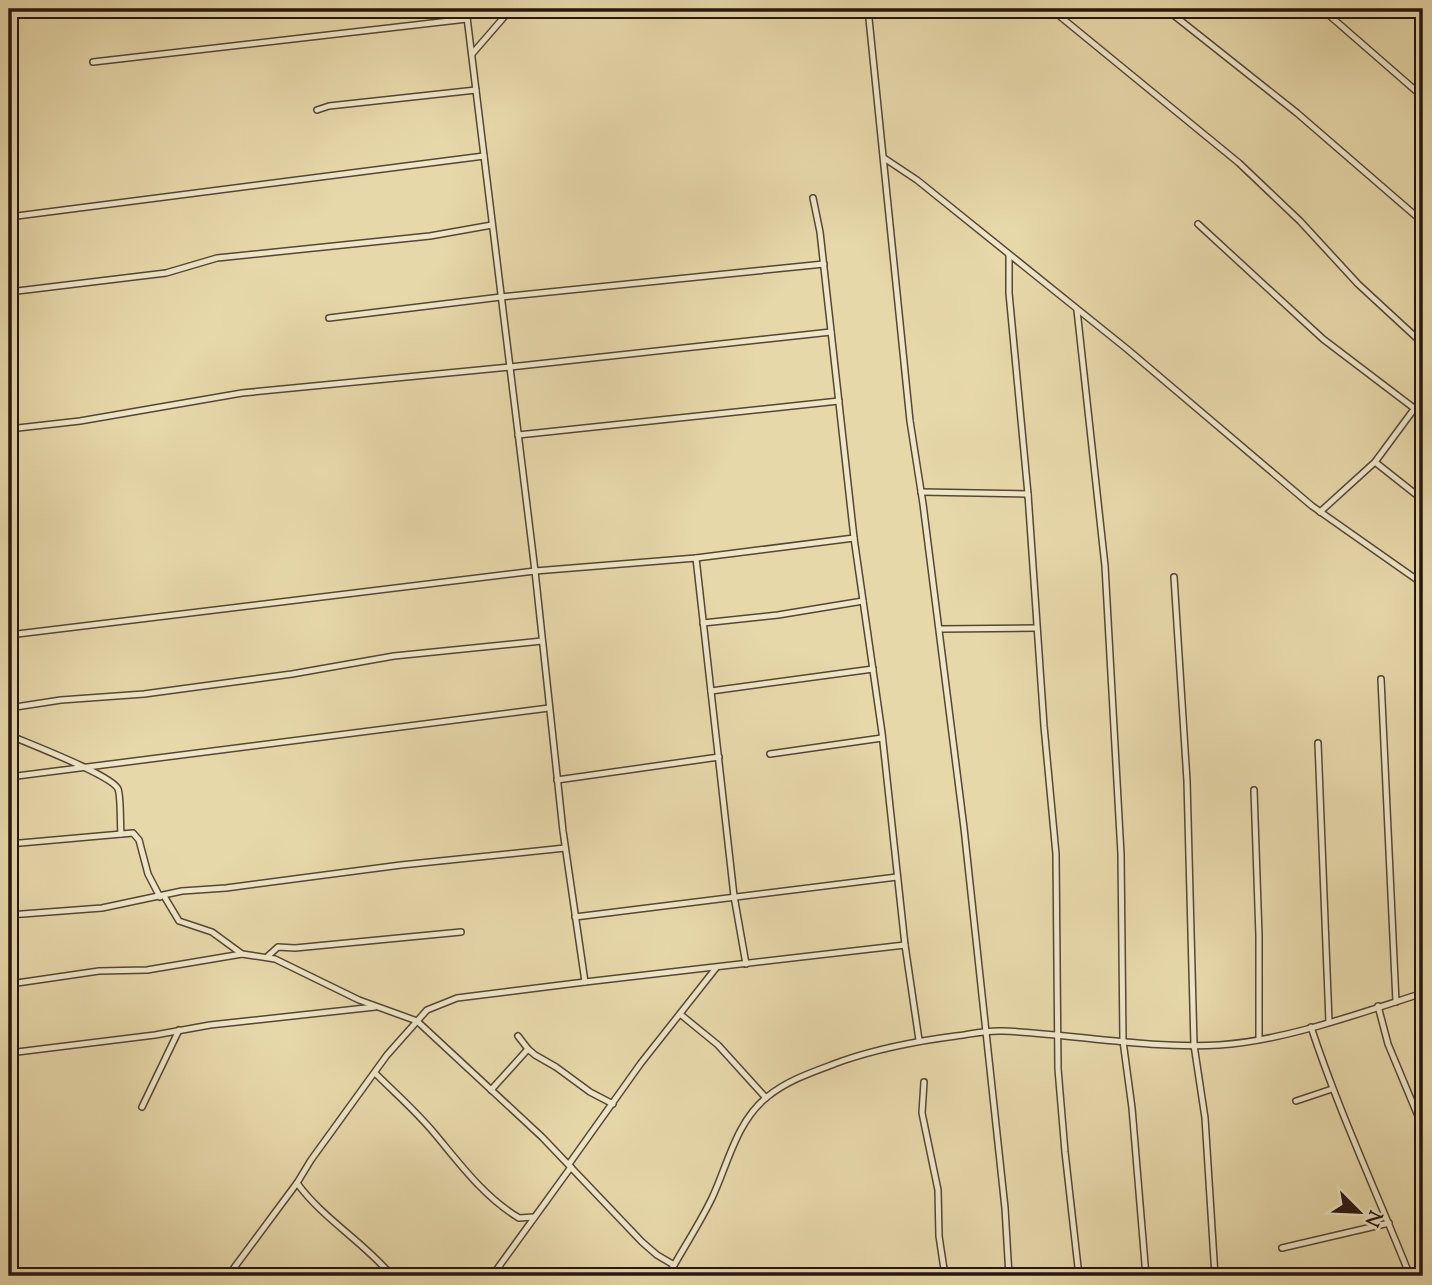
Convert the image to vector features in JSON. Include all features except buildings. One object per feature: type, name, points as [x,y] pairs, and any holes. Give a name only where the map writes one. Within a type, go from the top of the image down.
[{"type":"street","points":[[466,9],[535,571],[565,848],[585,982]]},
{"type":"street","points":[[471,54],[511,9]]},
{"type":"street","points":[[868,9],[909,421],[940,629],[1005,1208],[1009,1276]]},
{"type":"street","points":[[1051,9],[1239,163],[1300,221],[1358,285],[1423,344]]},
{"type":"street","points":[[1166,9],[1297,113],[1423,222]]},
{"type":"street","points":[[1322,9],[1423,97]]},
{"type":"street","points":[[93,62],[467,19]]},
{"type":"street","points":[[317,110],[329,106],[476,90]]},
{"type":"street","points":[[9,217],[484,156]]},
{"type":"street","points":[[884,158],[906,171],[1320,512],[1423,584]]},
{"type":"street","points":[[813,198],[824,264],[854,538],[919,1040]]},
{"type":"street","points":[[1198,224],[1323,339],[1423,415]]},
{"type":"street","points":[[9,292],[166,273],[217,258],[430,236],[492,225]]},
{"type":"street","points":[[1009,255],[1009,293],[1028,494],[1056,854],[1057,1034],[1065,1152],[1079,1276]]},
{"type":"street","points":[[328,318],[501,297],[824,264]]},
{"type":"street","points":[[1077,310],[1105,566],[1121,854],[1123,1041],[1132,1108],[1146,1276]]},
{"type":"street","points":[[9,429],[80,421],[242,393],[831,332]]},
{"type":"street","points":[[1320,512],[1375,461],[1423,397]]},
{"type":"street","points":[[518,435],[839,401]]},
{"type":"street","points":[[1375,461],[1423,500]]},
{"type":"street","points":[[921,492],[1028,494]]},
{"type":"street","points":[[1028,494],[1038,675],[1046,755]]},
{"type":"street","points":[[9,635],[535,571],[696,558],[854,538]]},
{"type":"street","points":[[696,558],[734,896],[746,964]]},
{"type":"street","points":[[1174,577],[1187,781],[1194,1045],[1205,1118],[1215,1276]]},
{"type":"street","points":[[703,623],[778,615],[863,601]]},
{"type":"street","points":[[940,629],[1036,628]]},
{"type":"street","points":[[9,708],[61,700],[144,694],[292,674],[394,656],[542,641]]},
{"type":"street","points":[[711,691],[873,669]]},
{"type":"street","points":[[1381,678],[1396,1002]]},
{"type":"street","points":[[9,777],[549,708]]},
{"type":"street","points":[[9,735],[109,779],[118,789],[121,834]]},
{"type":"street","points":[[770,754],[882,738]]},
{"type":"street","points":[[1318,743],[1329,1022]]},
{"type":"street","points":[[557,780],[719,757]]},
{"type":"street","points":[[1254,790],[1259,1039]]},
{"type":"street","points":[[9,845],[133,833],[139,840],[148,874],[179,921],[212,932],[242,954]]},
{"type":"street","points":[[9,915],[102,908],[183,891],[565,848]]},
{"type":"street","points":[[575,917],[897,877]]},
{"type":"street","points":[[268,956],[278,947],[295,948],[461,932]]},
{"type":"street","points":[[238,1276],[230,1274],[375,1073],[416,1021],[436,1004],[457,998],[905,945]]},
{"type":"street","points":[[17,984],[99,971],[147,970],[242,954],[268,956],[359,1000],[416,1021],[570,1166],[593,1193],[631,1227],[642,1242],[674,1265]]},
{"type":"street","points":[[492,1276],[613,1104],[716,968]]},
{"type":"street","points":[[668,1276],[693,1236],[740,1132],[752,1112],[794,1078],[864,1054],[919,1040],[986,1031],[1220,1045],[1311,1027],[1423,993]]},
{"type":"street","points":[[1378,1006],[1388,1044],[1423,1128]]},
{"type":"street","points":[[9,1053],[378,1007]]},
{"type":"street","points":[[680,1014],[718,1045],[766,1098]]},
{"type":"street","points":[[1311,1027],[1332,1089],[1410,1276]]},
{"type":"street","points":[[142,1107],[179,1030]]},
{"type":"street","points":[[518,1035],[527,1049],[590,1092],[613,1104]]},
{"type":"street","points":[[491,1090],[527,1049]]},
{"type":"street","points":[[375,1073],[434,1133],[468,1175],[519,1218],[534,1217]]},
{"type":"street","points":[[924,1082],[922,1113],[938,1190],[939,1236],[945,1276]]},
{"type":"street","points":[[1296,1101],[1332,1089]]},
{"type":"street","points":[[297,1184],[392,1276]]},
{"type":"street","points":[[1282,1248],[1389,1223]]}]
